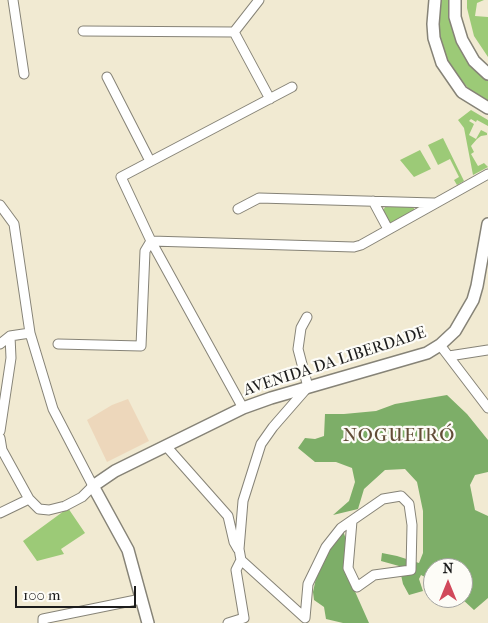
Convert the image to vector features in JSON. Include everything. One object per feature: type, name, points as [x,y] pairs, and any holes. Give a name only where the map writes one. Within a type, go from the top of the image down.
[{"type":"street","points":[[13,0],[24,74]]},
{"type":"street","points":[[234,32],[259,0]]},
{"type":"street","points":[[435,0],[434,38],[442,63],[462,92],[488,108]]},
{"type":"street","points":[[455,0],[455,17],[462,40],[474,61],[488,74]]},
{"type":"street","points":[[83,31],[234,32]]},
{"type":"street","points":[[234,32],[270,99]]},
{"type":"street","points":[[107,77],[150,161]]},
{"type":"street","points":[[243,408],[152,240],[121,177],[292,87]]},
{"type":"street","points":[[152,240],[354,247],[361,245],[488,174]]},
{"type":"street","points":[[238,209],[259,198],[434,203]]},
{"type":"street","points":[[373,201],[388,229]]},
{"type":"street","points":[[0,205],[14,224],[30,333],[53,409],[128,550],[148,623]]},
{"type":"street","name":"AVENIDA DA LIBERDADE","points":[[93,486],[115,471],[243,408],[271,398],[427,353],[440,345],[455,331],[473,300],[488,224]]},
{"type":"street","points":[[58,344],[141,346],[146,251],[152,240]]},
{"type":"street","points":[[228,623],[244,618],[236,570],[240,560],[238,549],[244,500],[262,444],[274,427],[308,388],[298,349],[301,328],[308,317]]},
{"type":"street","points":[[0,344],[10,336],[30,333]]},
{"type":"street","points":[[0,431],[11,358],[10,336]]},
{"type":"street","points":[[440,345],[487,404]]},
{"type":"street","points":[[449,356],[488,350]]},
{"type":"street","points":[[0,438],[2,450],[29,499],[39,509],[49,510],[65,506],[82,497],[93,486]]},
{"type":"street","points":[[166,446],[228,516],[234,542],[238,549]]},
{"type":"street","points":[[240,560],[305,618],[308,584],[326,547],[341,528],[383,499],[401,496],[409,504],[412,525],[411,570],[374,576],[357,587],[348,568],[352,521]]},
{"type":"street","points":[[0,513],[29,499]]},
{"type":"street","points":[[43,623],[43,619],[142,599]]},
{"type":"shaded area","points":[[128,399],[149,441],[107,462],[87,420],[112,405]]},
{"type":"green space","points":[[439,0],[450,0],[479,72],[488,79],[488,102],[470,90],[451,69],[438,38]]},
{"type":"green space","points":[[467,0],[484,0],[477,3],[475,16],[488,17],[488,57],[474,36],[467,8]]},
{"type":"green space","points":[[471,110],[488,120],[488,126],[477,120],[476,122],[471,119],[469,121],[474,124],[469,135],[476,139],[481,130],[487,133],[487,135],[477,139],[471,146],[474,152],[471,154],[478,166],[484,163],[488,167],[473,175],[464,128],[458,120]]},
{"type":"green space","points":[[443,138],[464,181],[457,185],[454,180],[459,177],[450,159],[438,165],[428,145]]},
{"type":"green space","points":[[420,150],[431,169],[414,177],[400,160]]},
{"type":"green space","points":[[386,206],[413,207],[415,210],[390,223],[383,210]]},
{"type":"green space","points":[[447,395],[467,414],[488,440],[488,472],[475,475],[470,485],[475,510],[488,516],[488,598],[474,610],[472,608],[473,558],[423,558],[423,576],[421,575],[419,579],[423,591],[409,595],[403,584],[399,566],[381,561],[382,553],[419,563],[423,553],[423,511],[417,482],[405,469],[385,470],[364,489],[358,509],[333,515],[349,501],[355,482],[352,468],[336,462],[315,462],[298,448],[305,438],[315,439],[324,436],[325,414],[376,411],[395,404]]},
{"type":"green space","points":[[68,508],[85,533],[61,549],[64,554],[37,561],[23,541]]},
{"type":"green space","points":[[343,531],[346,539],[353,587],[369,623],[343,623],[326,619],[324,607],[314,600],[313,592],[316,578],[330,547]]},
{"type":"district","name":"NOGUEIRÓ","points":[[399,436]]}]
